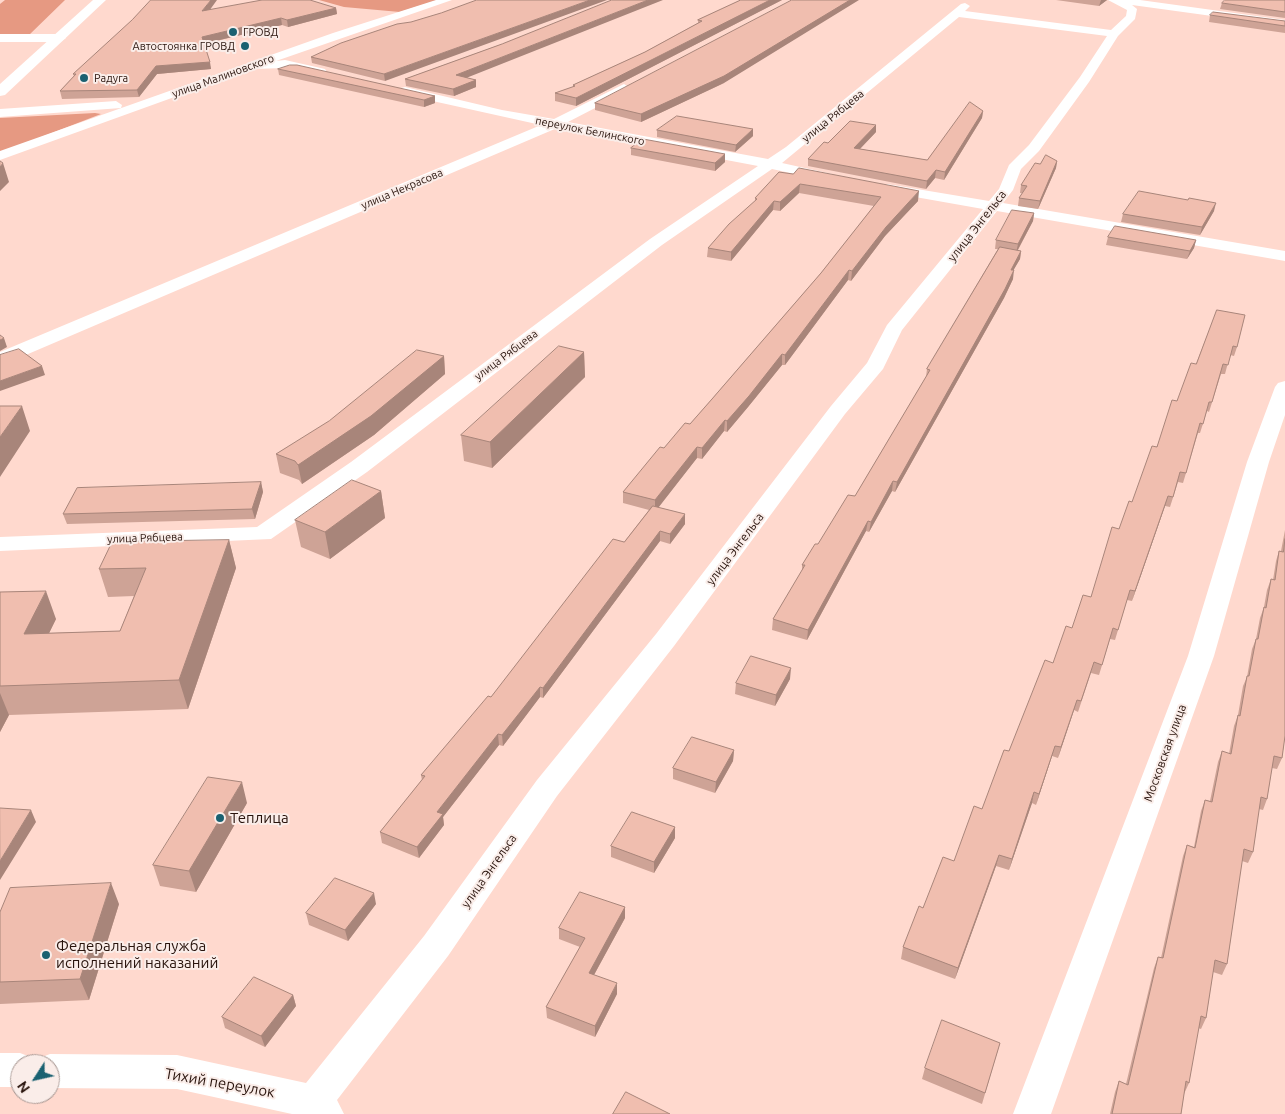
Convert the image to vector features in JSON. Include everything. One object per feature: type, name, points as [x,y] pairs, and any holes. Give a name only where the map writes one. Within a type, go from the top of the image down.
[{"type":"main road","points":[[0,92],[100,0]]},
{"type":"main road","points":[[0,38],[60,38]]},
{"type":"street","name":"улица Малиновского","points":[[0,156],[251,66],[447,0]]},
{"type":"street","name":"улица Энгельса","points":[[319,1108],[547,788],[665,640],[838,410],[876,365],[893,329],[1006,190],[1014,168],[1034,148],[1114,34],[1130,18],[1132,9],[1113,0]]},
{"type":"street","points":[[1117,0],[1285,24]]},
{"type":"street","name":"улица Рябцева","points":[[0,544],[263,534],[359,467],[656,242],[770,164],[853,101],[960,10],[1114,34]]},
{"type":"street","points":[[251,66],[285,64],[334,75]]},
{"type":"street","name":"переулок Белинского","points":[[395,83],[502,114],[770,164],[837,179]]},
{"type":"street","name":"улица Некрасова","points":[[0,359],[555,124],[635,83]]},
{"type":"street","points":[[0,113],[89,108],[134,102],[190,88]]},
{"type":"street","points":[[89,108],[115,110],[114,115]]},
{"type":"street","points":[[874,186],[992,208],[1285,256]]},
{"type":"street","name":"Московская улица","points":[[1032,1114],[1200,656],[1258,462],[1285,388]]},
{"type":"street","name":"Тихий переулок","points":[[60,1071],[177,1072],[257,1088],[319,1108]]},
{"type":"shaded area","points":[[5,0],[65,0],[28,36],[0,36],[0,4]]},
{"type":"shaded area","points":[[319,0],[438,0],[400,12],[344,7]]},
{"type":"shaded area","points":[[101,114],[0,153],[0,118]]},
{"type":"building","points":[[151,0],[211,0],[202,11],[262,0],[310,0],[336,8],[287,20],[281,18],[202,37],[210,62],[156,66],[137,90],[60,91],[76,74],[73,74]]},
{"type":"building","points":[[477,0],[590,0],[384,74],[311,57],[341,43],[397,24],[441,13]]},
{"type":"building","points":[[612,0],[648,0],[456,75],[476,80],[453,89],[405,79],[502,44]]},
{"type":"building","points":[[741,0],[770,0],[576,98],[555,93],[575,86],[573,85],[645,52],[702,21],[698,20]]},
{"type":"building","points":[[792,0],[850,0],[724,76],[641,114],[595,103]]},
{"type":"building","points":[[1225,0],[1285,0],[1285,12],[1222,3]]},
{"type":"building","points":[[1213,12],[1285,21],[1285,26],[1210,15]]},
{"type":"building","points":[[290,65],[435,96],[424,100],[278,69]]},
{"type":"building","points":[[970,102],[983,111],[945,172],[936,170],[927,181],[808,159],[824,142],[828,143],[850,121],[876,125],[854,148],[927,160]]},
{"type":"building","points":[[677,116],[753,129],[736,145],[657,130]]},
{"type":"building","points":[[643,139],[725,154],[715,163],[631,148]]},
{"type":"building","points":[[1046,155],[1057,161],[1040,201],[1019,198],[1027,186],[1021,185],[1035,163],[1040,164]]},
{"type":"building","points":[[799,168],[919,191],[886,227],[852,271],[849,270],[785,355],[782,354],[749,396],[727,421],[725,420],[702,448],[697,447],[655,500],[623,492],[660,447],[664,448],[685,423],[690,424],[712,399],[821,273],[881,197],[800,184],[780,202],[774,201],[731,252],[708,248],[729,224],[757,199],[755,198],[779,172],[793,174]]},
{"type":"building","points":[[1139,191],[1216,203],[1202,227],[1123,214]]},
{"type":"building","points":[[1012,210],[1034,213],[1018,244],[996,240]]},
{"type":"building","points":[[1115,226],[1196,240],[1190,251],[1108,237]]},
{"type":"building","points":[[1000,247],[1021,251],[1011,270],[1014,270],[1005,289],[897,482],[893,481],[871,522],[868,521],[808,630],[773,619],[805,565],[802,565],[815,544],[818,544],[848,495],[855,496],[930,370],[927,369]]},
{"type":"building","points":[[1217,310],[1245,315],[1237,347],[1233,346],[1228,365],[1223,364],[1212,402],[1209,402],[1203,424],[1200,423],[1186,473],[1180,472],[1173,497],[1168,496],[1135,591],[1130,590],[1118,630],[1113,628],[1102,665],[1094,662],[1081,701],[1077,700],[1061,747],[1055,746],[1039,794],[1034,792],[1012,859],[999,855],[958,968],[903,947],[919,906],[923,908],[943,857],[954,861],[974,806],[982,809],[1004,750],[1009,751],[1045,660],[1053,663],[1066,626],[1072,628],[1083,595],[1091,597],[1112,527],[1119,529],[1129,501],[1132,502],[1152,446],[1157,447],[1172,400],[1177,401],[1191,363],[1196,364]]},
{"type":"building","points":[[559,346],[584,352],[490,442],[461,435]]},
{"type":"building","points":[[19,349],[42,366],[0,381],[0,355]]},
{"type":"building","points":[[417,350],[444,356],[371,416],[298,465],[295,461],[276,454],[329,421]]},
{"type":"building","points":[[0,406],[22,406],[0,437]]},
{"type":"building","points":[[352,480],[381,491],[325,532],[295,520]]},
{"type":"building","points":[[261,482],[252,509],[63,514],[77,488]]},
{"type":"building","points":[[653,506],[685,514],[670,534],[660,531],[543,688],[540,687],[502,735],[498,734],[437,812],[443,814],[417,847],[380,832],[425,776],[421,775],[488,696],[491,697],[613,539],[624,542]]},
{"type":"building","points":[[1285,539],[1285,736],[1282,758],[1274,756],[1267,799],[1261,797],[1253,852],[1244,849],[1227,964],[1215,960],[1206,1018],[1201,1016],[1189,1083],[1186,1081],[1181,1114],[1112,1114],[1119,1081],[1128,1085],[1158,957],[1163,958],[1187,845],[1195,848],[1205,800],[1212,802],[1222,751],[1231,754],[1238,715],[1240,716],[1247,676],[1249,676],[1264,607],[1266,608],[1271,579],[1275,580],[1279,551],[1283,552]]},
{"type":"building","points":[[229,540],[179,680],[0,686],[0,592],[46,591],[24,634],[120,631],[146,568],[99,569],[112,542]]},
{"type":"building","points":[[751,656],[791,668],[776,695],[736,683]]},
{"type":"building","points":[[692,737],[734,750],[716,782],[673,768]]},
{"type":"building","points":[[208,777],[242,782],[189,871],[153,865]]},
{"type":"building","points":[[0,808],[31,810],[0,861]]},
{"type":"building","points":[[632,812],[675,827],[654,862],[611,846]]},
{"type":"building","points":[[335,878],[374,893],[345,930],[306,913]]},
{"type":"building","points":[[111,883],[80,979],[0,982],[0,912],[10,888]]},
{"type":"building","points":[[580,892],[625,907],[589,973],[617,983],[595,1026],[546,1007],[585,938],[559,928]]},
{"type":"building","points":[[254,977],[293,995],[261,1036],[222,1017]]},
{"type":"building","points":[[942,1020],[1000,1043],[985,1093],[925,1068]]},
{"type":"building","points":[[626,1092],[670,1114],[613,1114]]},
{"type":"place","name":"ГРОВД","points":[[233,32]]},
{"type":"place","name":"Автостоянка ГРОВД","points":[[245,46]]},
{"type":"place","name":"Радуга","points":[[84,78]]},
{"type":"place","name":"Теплица","points":[[220,818]]},
{"type":"place","name":"Федеральная служба исполнений наказаний","points":[[46,955]]}]
